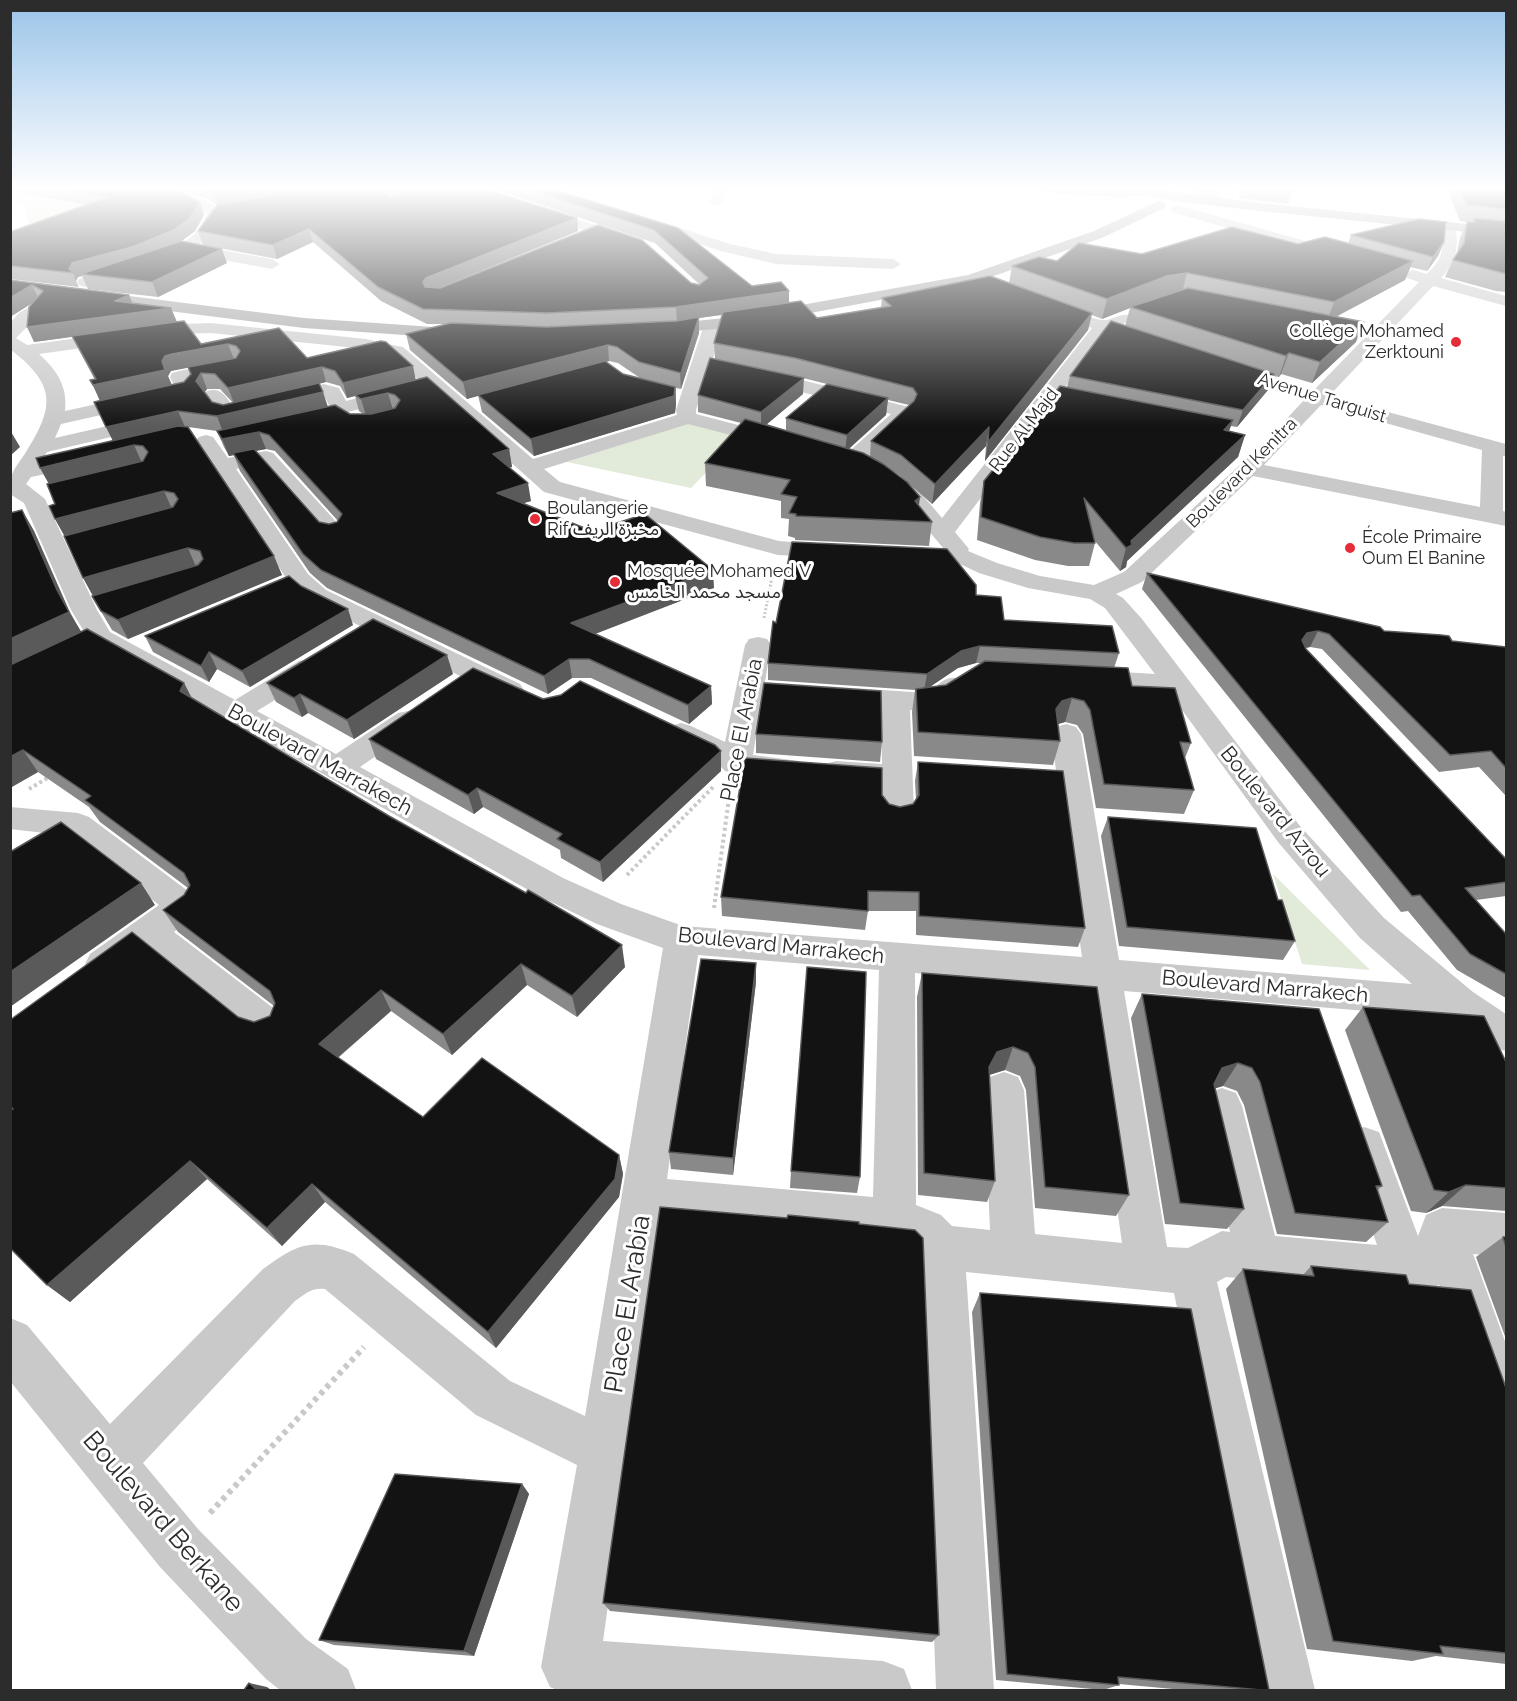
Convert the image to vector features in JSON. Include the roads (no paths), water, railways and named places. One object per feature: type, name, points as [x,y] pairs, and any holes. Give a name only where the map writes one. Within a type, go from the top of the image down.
[{"type":"main road","points":[[635,331],[712,326],[850,303],[971,279],[1002,268]]},
{"type":"main road","points":[[10,286],[304,322],[474,334]]},
{"type":"street","points":[[85,282],[124,268]]},
{"type":"street","name":"Boulevard Kenitra","points":[[1097,593],[1145,580],[1372,338],[1442,268]]},
{"type":"street","points":[[1396,271],[1506,301]]},
{"type":"street","points":[[971,279],[993,287]]},
{"type":"street","points":[[1037,303],[1158,345]]},
{"type":"street","points":[[10,307],[38,308],[10,334],[11,342],[24,351],[49,376],[56,387],[57,406],[39,448],[27,488]]},
{"type":"street","points":[[1102,327],[1142,313]]},
{"type":"street","points":[[684,404],[702,366],[712,326]]},
{"type":"street","name":"Rue Al Majd","points":[[944,531],[1102,327]]},
{"type":"street","points":[[24,351],[151,333],[211,328],[366,344],[397,351],[460,409],[552,487],[778,548],[859,552]]},
{"type":"street","points":[[1349,334],[1372,338]]},
{"type":"street","name":"Avenue Targuist","points":[[1215,364],[1316,398],[1500,448]]},
{"type":"street","points":[[702,366],[823,391],[902,411],[903,414],[851,462]]},
{"type":"street","points":[[52,420],[183,391],[185,389],[178,377],[234,367]]},
{"type":"street","points":[[319,418],[347,415],[433,385]]},
{"type":"street","points":[[214,395],[227,412],[234,413],[327,390],[332,392],[347,415]]},
{"type":"street","points":[[806,404],[823,391]]},
{"type":"street","points":[[1050,397],[1072,402]]},
{"type":"street","points":[[460,409],[484,402]]},
{"type":"street","points":[[529,467],[684,404],[774,431],[798,447]]},
{"type":"street","points":[[39,448],[134,426]]},
{"type":"street","points":[[205,438],[288,583],[317,596],[367,632],[477,673],[531,699]]},
{"type":"street","points":[[1253,439],[1275,443]]},
{"type":"street","points":[[1251,469],[1499,517],[1500,448]]},
{"type":"street","points":[[27,488],[110,453]]},
{"type":"street","points":[[830,456],[851,462],[890,480],[914,499],[944,531],[964,557]]},
{"type":"street","points":[[222,465],[266,457],[333,533]]},
{"type":"street","name":"Boulevard Marrakech","points":[[27,488],[66,547],[95,607],[90,642],[126,652],[551,887],[609,915],[897,957],[1103,972],[1315,1009],[1460,1003]]},
{"type":"street","points":[[882,553],[964,557],[988,568],[1037,583],[1097,593]]},
{"type":"street","name":"Boulevard Azrou","points":[[1097,593],[1114,603],[1133,625],[1289,834],[1372,928],[1460,1003],[1506,1035]]},
{"type":"street","points":[[126,652],[159,638]]},
{"type":"street","name":"Place El Arabia","points":[[736,764],[758,645]]},
{"type":"street","points":[[235,712],[326,656]]},
{"type":"street","points":[[336,769],[477,673]]},
{"type":"street","points":[[748,690],[895,700],[938,700],[965,676],[977,673]]},
{"type":"street","points":[[1059,677],[1175,684]]},
{"type":"street","points":[[895,700],[905,771],[898,813]]},
{"type":"street","points":[[655,721],[728,756],[736,764],[905,771]]},
{"type":"street","points":[[1066,734],[1061,777],[1097,822],[1103,972],[1170,1270],[1286,1690]]},
{"type":"street","points":[[15,806],[78,825],[184,906],[75,985]]},
{"type":"street","points":[[39,849],[78,825]]},
{"type":"street","points":[[1254,832],[1289,834]]},
{"type":"street","name":"Place El Arabia","points":[[698,927],[644,1198],[570,1667],[883,1690]]},
{"type":"street","points":[[148,932],[267,1024]]},
{"type":"street","points":[[894,1220],[897,957]]},
{"type":"street","points":[[1004,1090],[1014,1255]]},
{"type":"street","points":[[1222,1106],[1258,1257]]},
{"type":"street","points":[[1353,1115],[1408,1271]]},
{"type":"street","points":[[644,1198],[894,1220],[926,1230],[942,1247],[965,1690]]},
{"type":"street","points":[[942,1247],[1170,1270],[1221,1254],[1408,1271],[1423,1269],[1432,1259],[1442,1230]]},
{"type":"street","points":[[1442,1230],[1506,1235]]},
{"type":"street","points":[[1442,1230],[1506,1409]]},
{"type":"street","points":[[110,1461],[279,1285],[297,1271],[313,1265],[325,1264],[338,1270],[493,1398],[605,1452]]},
{"type":"street","name":"Boulevard Berkane","points":[[10,1342],[110,1461],[179,1548],[286,1659],[327,1690]]},
{"type":"place","name":"Collège Mohamed Zerktouni","points":[[1456,342]]},
{"type":"place","name":"Boulangerie Rif مخبزة الريف","points":[[535,519]]},
{"type":"place","name":"École Primaire Oum El Banine","points":[[1350,548]]},
{"type":"place","name":"Mosquée Mohamed V مسجد محمد الخامس","points":[[615,582]]}]
